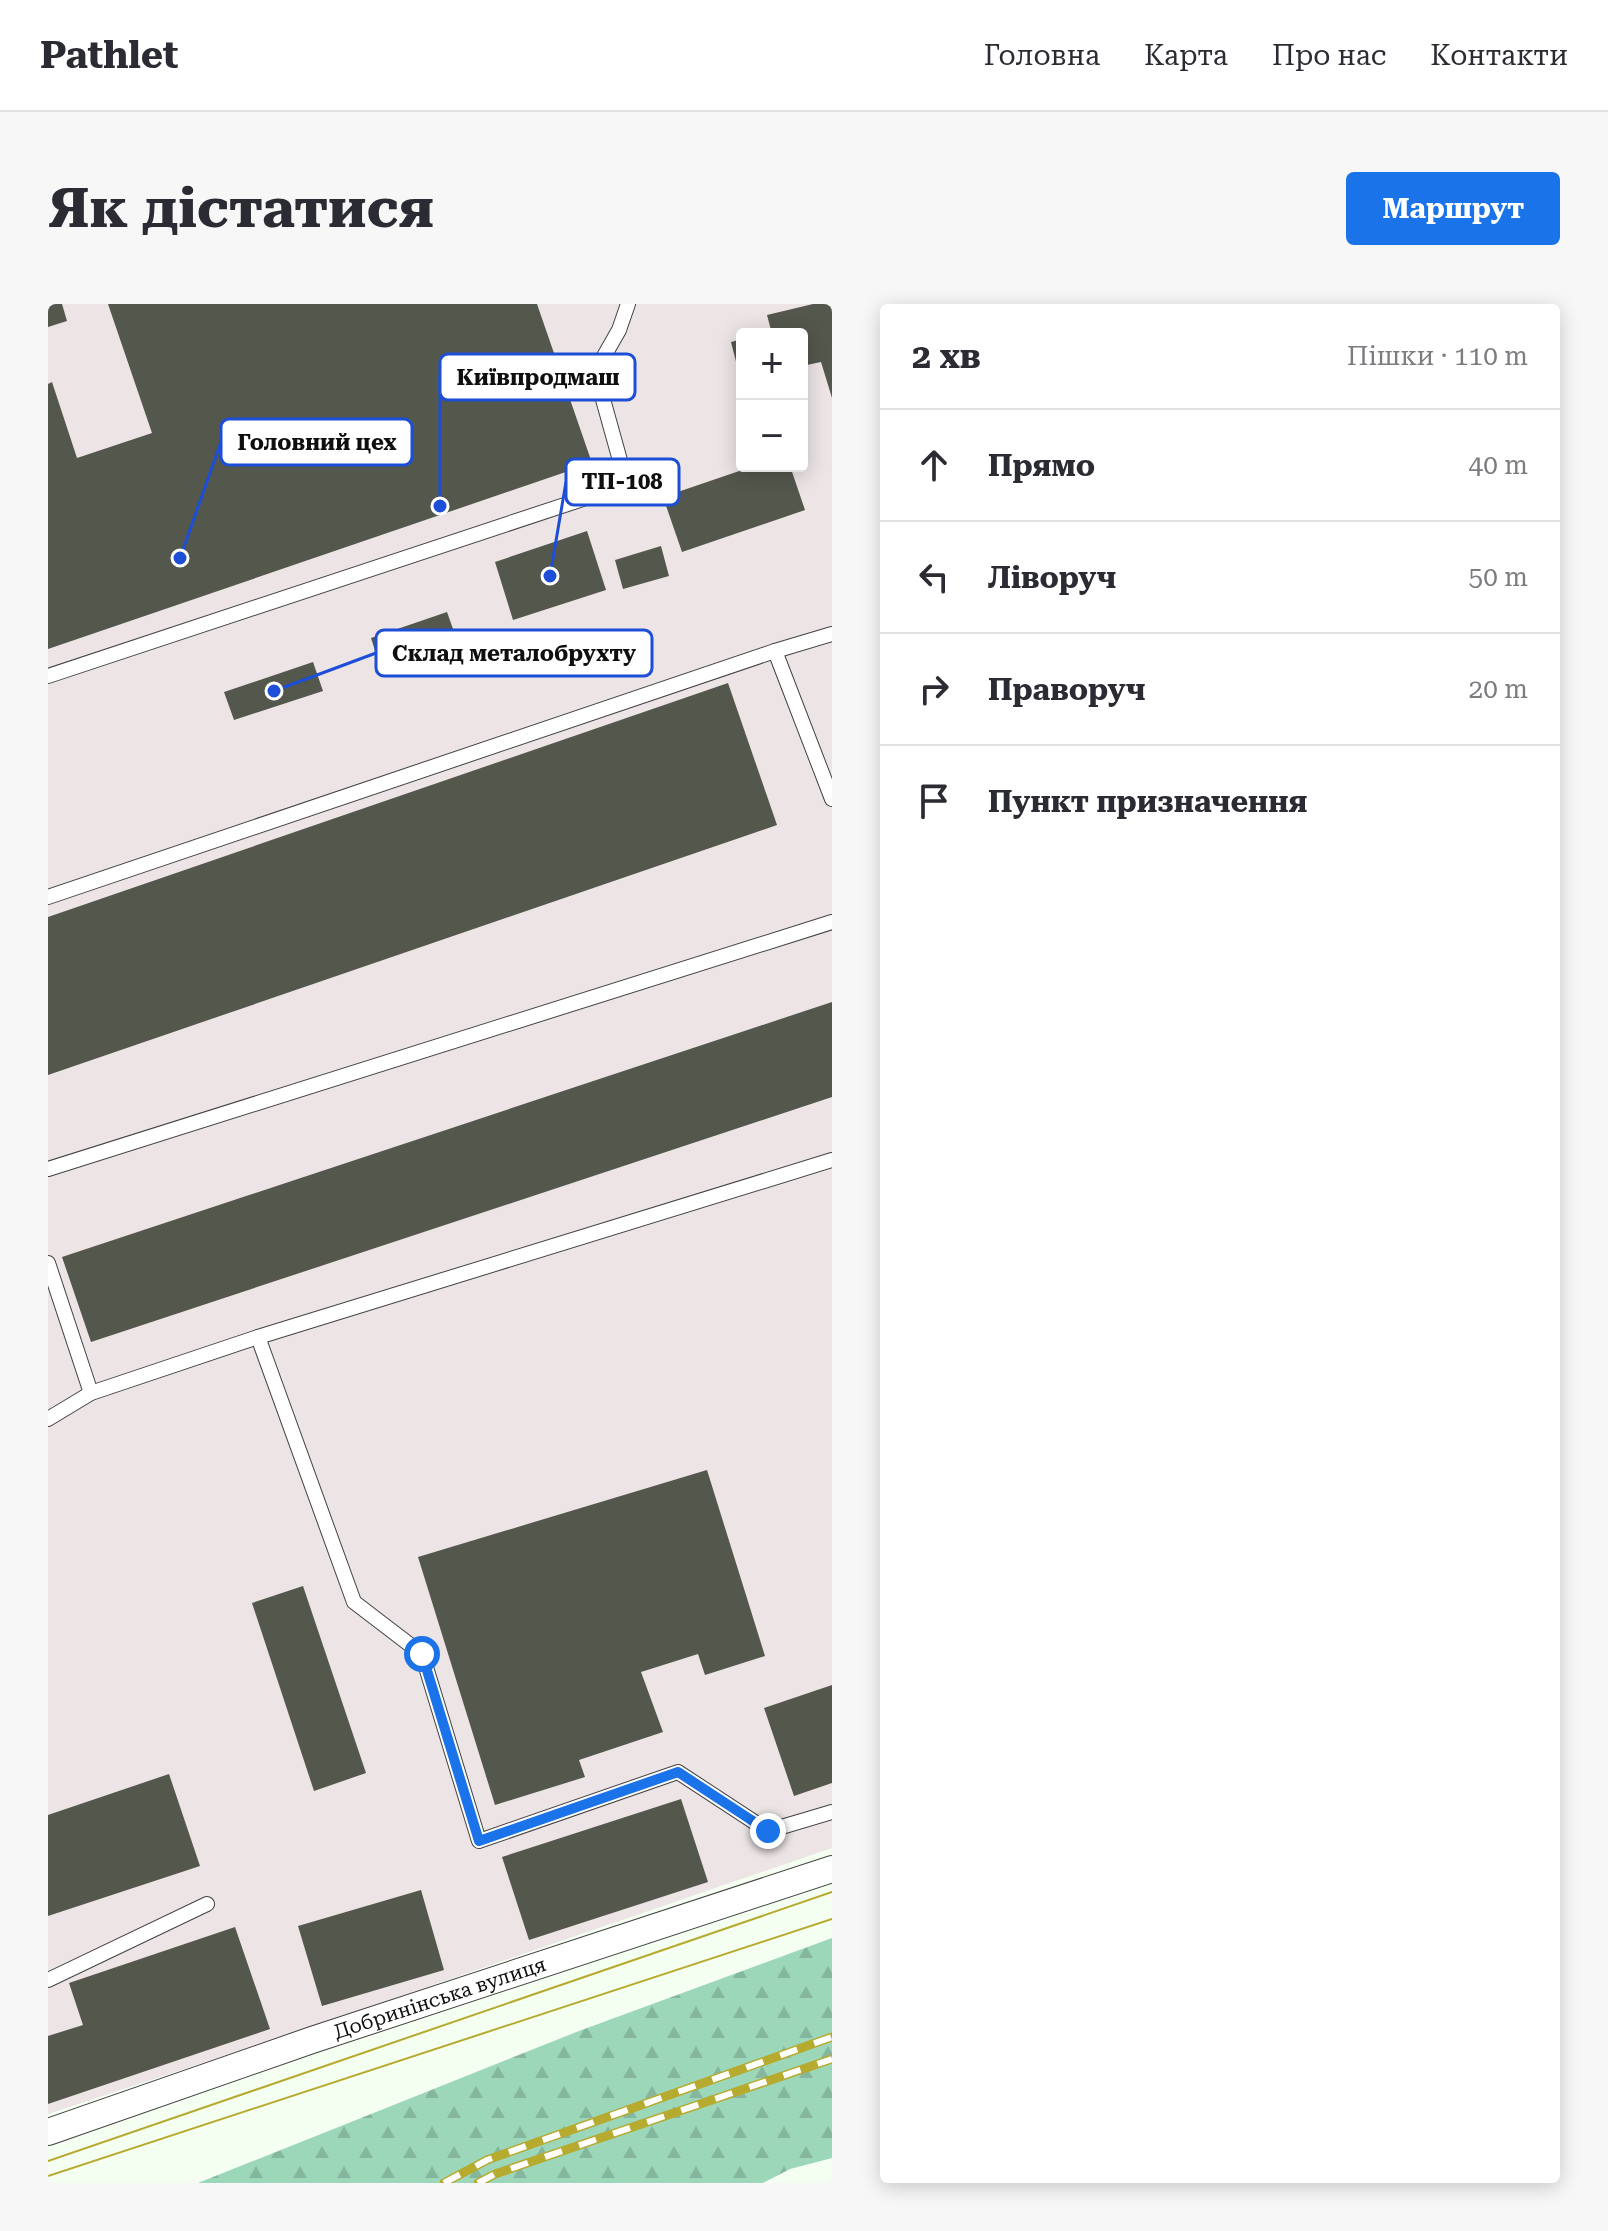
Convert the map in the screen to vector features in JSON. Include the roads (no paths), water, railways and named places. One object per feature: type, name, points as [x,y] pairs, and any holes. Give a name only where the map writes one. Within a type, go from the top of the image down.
[{"type":"street","name":"Добринінська вулиця","points":[[48,2132],[326,2035],[832,1869]]},
{"type":"lane","points":[[48,676],[616,488],[621,478],[621,464],[599,385],[603,358],[619,330],[628,304]]},
{"type":"lane","points":[[48,897],[832,634]]},
{"type":"lane","points":[[775,651],[832,799]]},
{"type":"lane","points":[[48,1169],[832,922]]},
{"type":"lane","points":[[48,1419],[91,1393],[258,1337],[832,1160]]},
{"type":"lane","points":[[48,1263],[91,1393]]},
{"type":"lane","points":[[258,1337],[354,1602],[422,1654],[479,1841],[678,1772],[768,1831],[832,1812]]},
{"type":"lane","points":[[48,1980],[207,1904]]},
{"type":"tram line","points":[[48,2161],[832,1892]]},
{"type":"tram line","points":[[48,2176],[832,1919]]},
{"type":"railway","points":[[444,2183],[487,2160],[832,2037]]},
{"type":"railway","points":[[478,2183],[495,2174],[832,2059]]},
{"type":"place","name":"Київпродмаш","points":[[440,506]]},
{"type":"place","name":"Головний цех","points":[[180,558]]},
{"type":"place","name":"ТП-108","points":[[550,576]]},
{"type":"place","name":"Склад металобрухту","points":[[274,691]]}]
